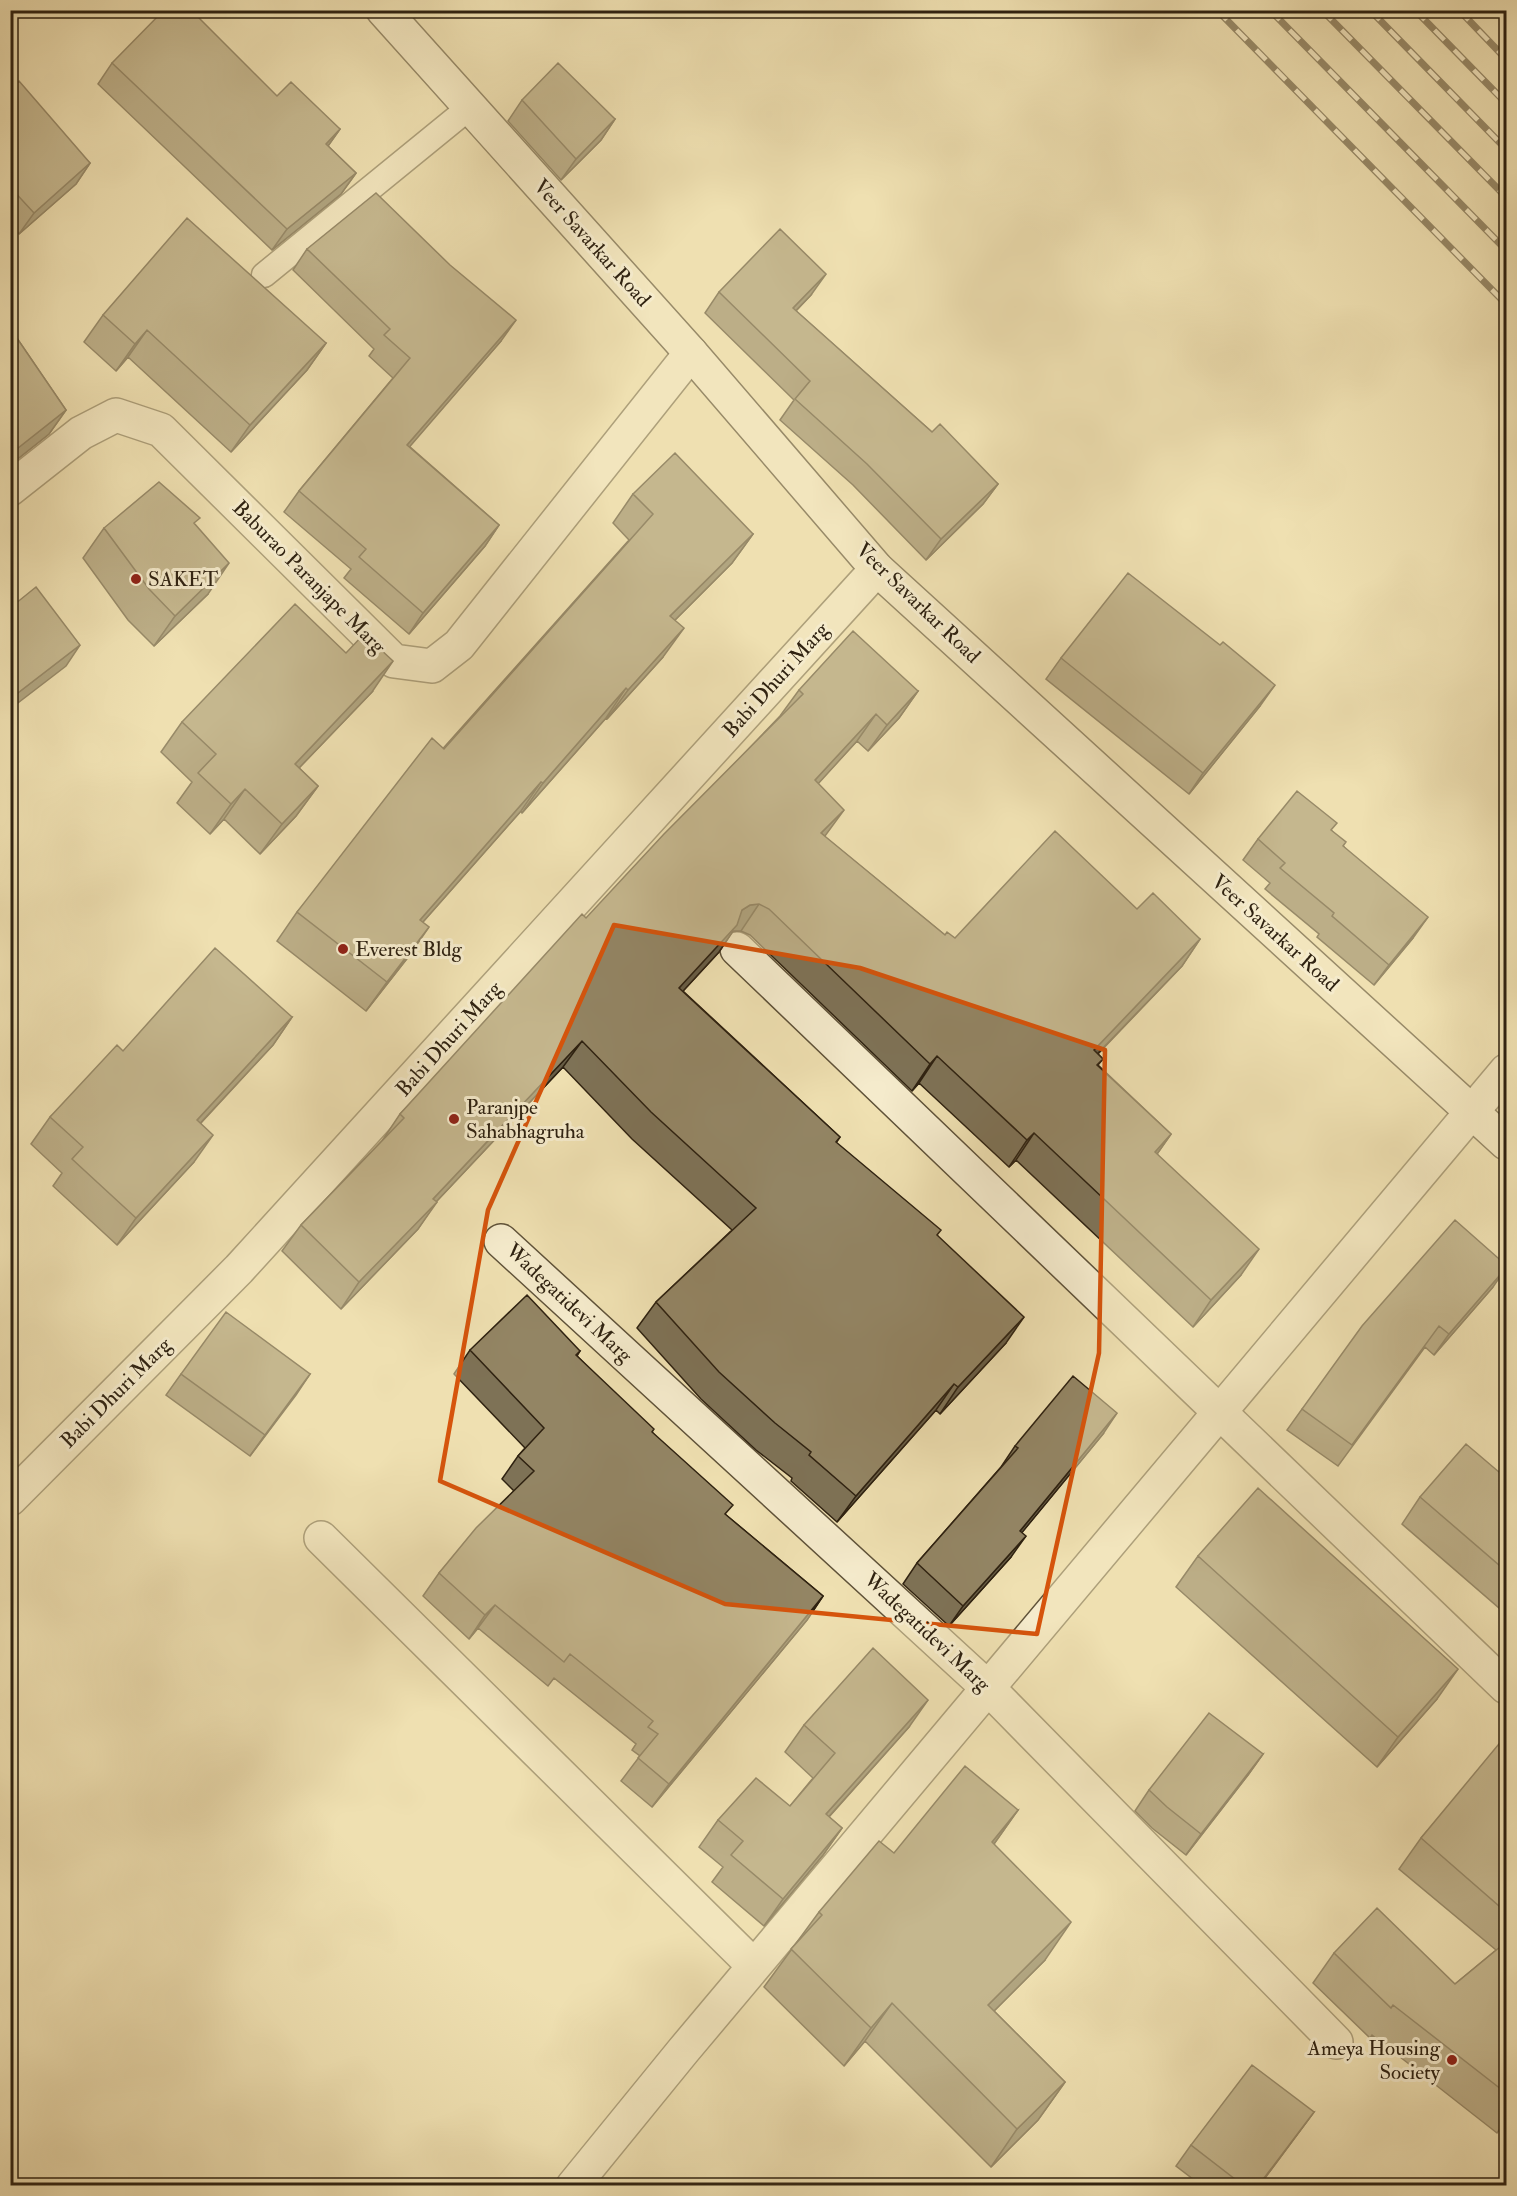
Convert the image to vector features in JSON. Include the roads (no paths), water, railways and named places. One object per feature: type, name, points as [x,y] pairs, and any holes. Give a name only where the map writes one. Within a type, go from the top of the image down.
[{"type":"street","name":"Veer Savarkar Road","points":[[383,10],[691,353],[877,569],[1506,1143]]},
{"type":"street","name":"Baburao Paranjape Marg","points":[[10,489],[81,433],[116,415],[161,430],[394,661],[432,666],[459,645],[691,353]]},
{"type":"street","name":"Babi Dhuri Marg","points":[[10,1499],[239,1269],[877,569]]},
{"type":"street","points":[[737,949],[1506,1687]]},
{"type":"street","points":[[573,2186],[754,1966],[1506,1071]]},
{"type":"street","name":"Wadegatidevi Marg","points":[[501,1241],[988,1688],[1336,2042]]},
{"type":"street","points":[[321,1538],[754,1966]]},
{"type":"lane","points":[[264,275],[470,106]]},
{"type":"railway","points":[[1217,10],[1506,304]]},
{"type":"railway","points":[[1270,10],[1506,250]]},
{"type":"railway","points":[[1322,10],[1506,197]]},
{"type":"railway","points":[[1370,10],[1506,149]]},
{"type":"railway","points":[[1415,10],[1506,103]]},
{"type":"railway","points":[[1459,10],[1506,59]]},
{"type":"place","name":"SAKET","points":[[136,579]]},
{"type":"place","name":"Everest Bldg","points":[[343,949]]},
{"type":"place","name":"Paranjpe Sahabhagruha","points":[[454,1119]]},
{"type":"place","name":"Ameya Housing Society","points":[[1452,2060]]}]
